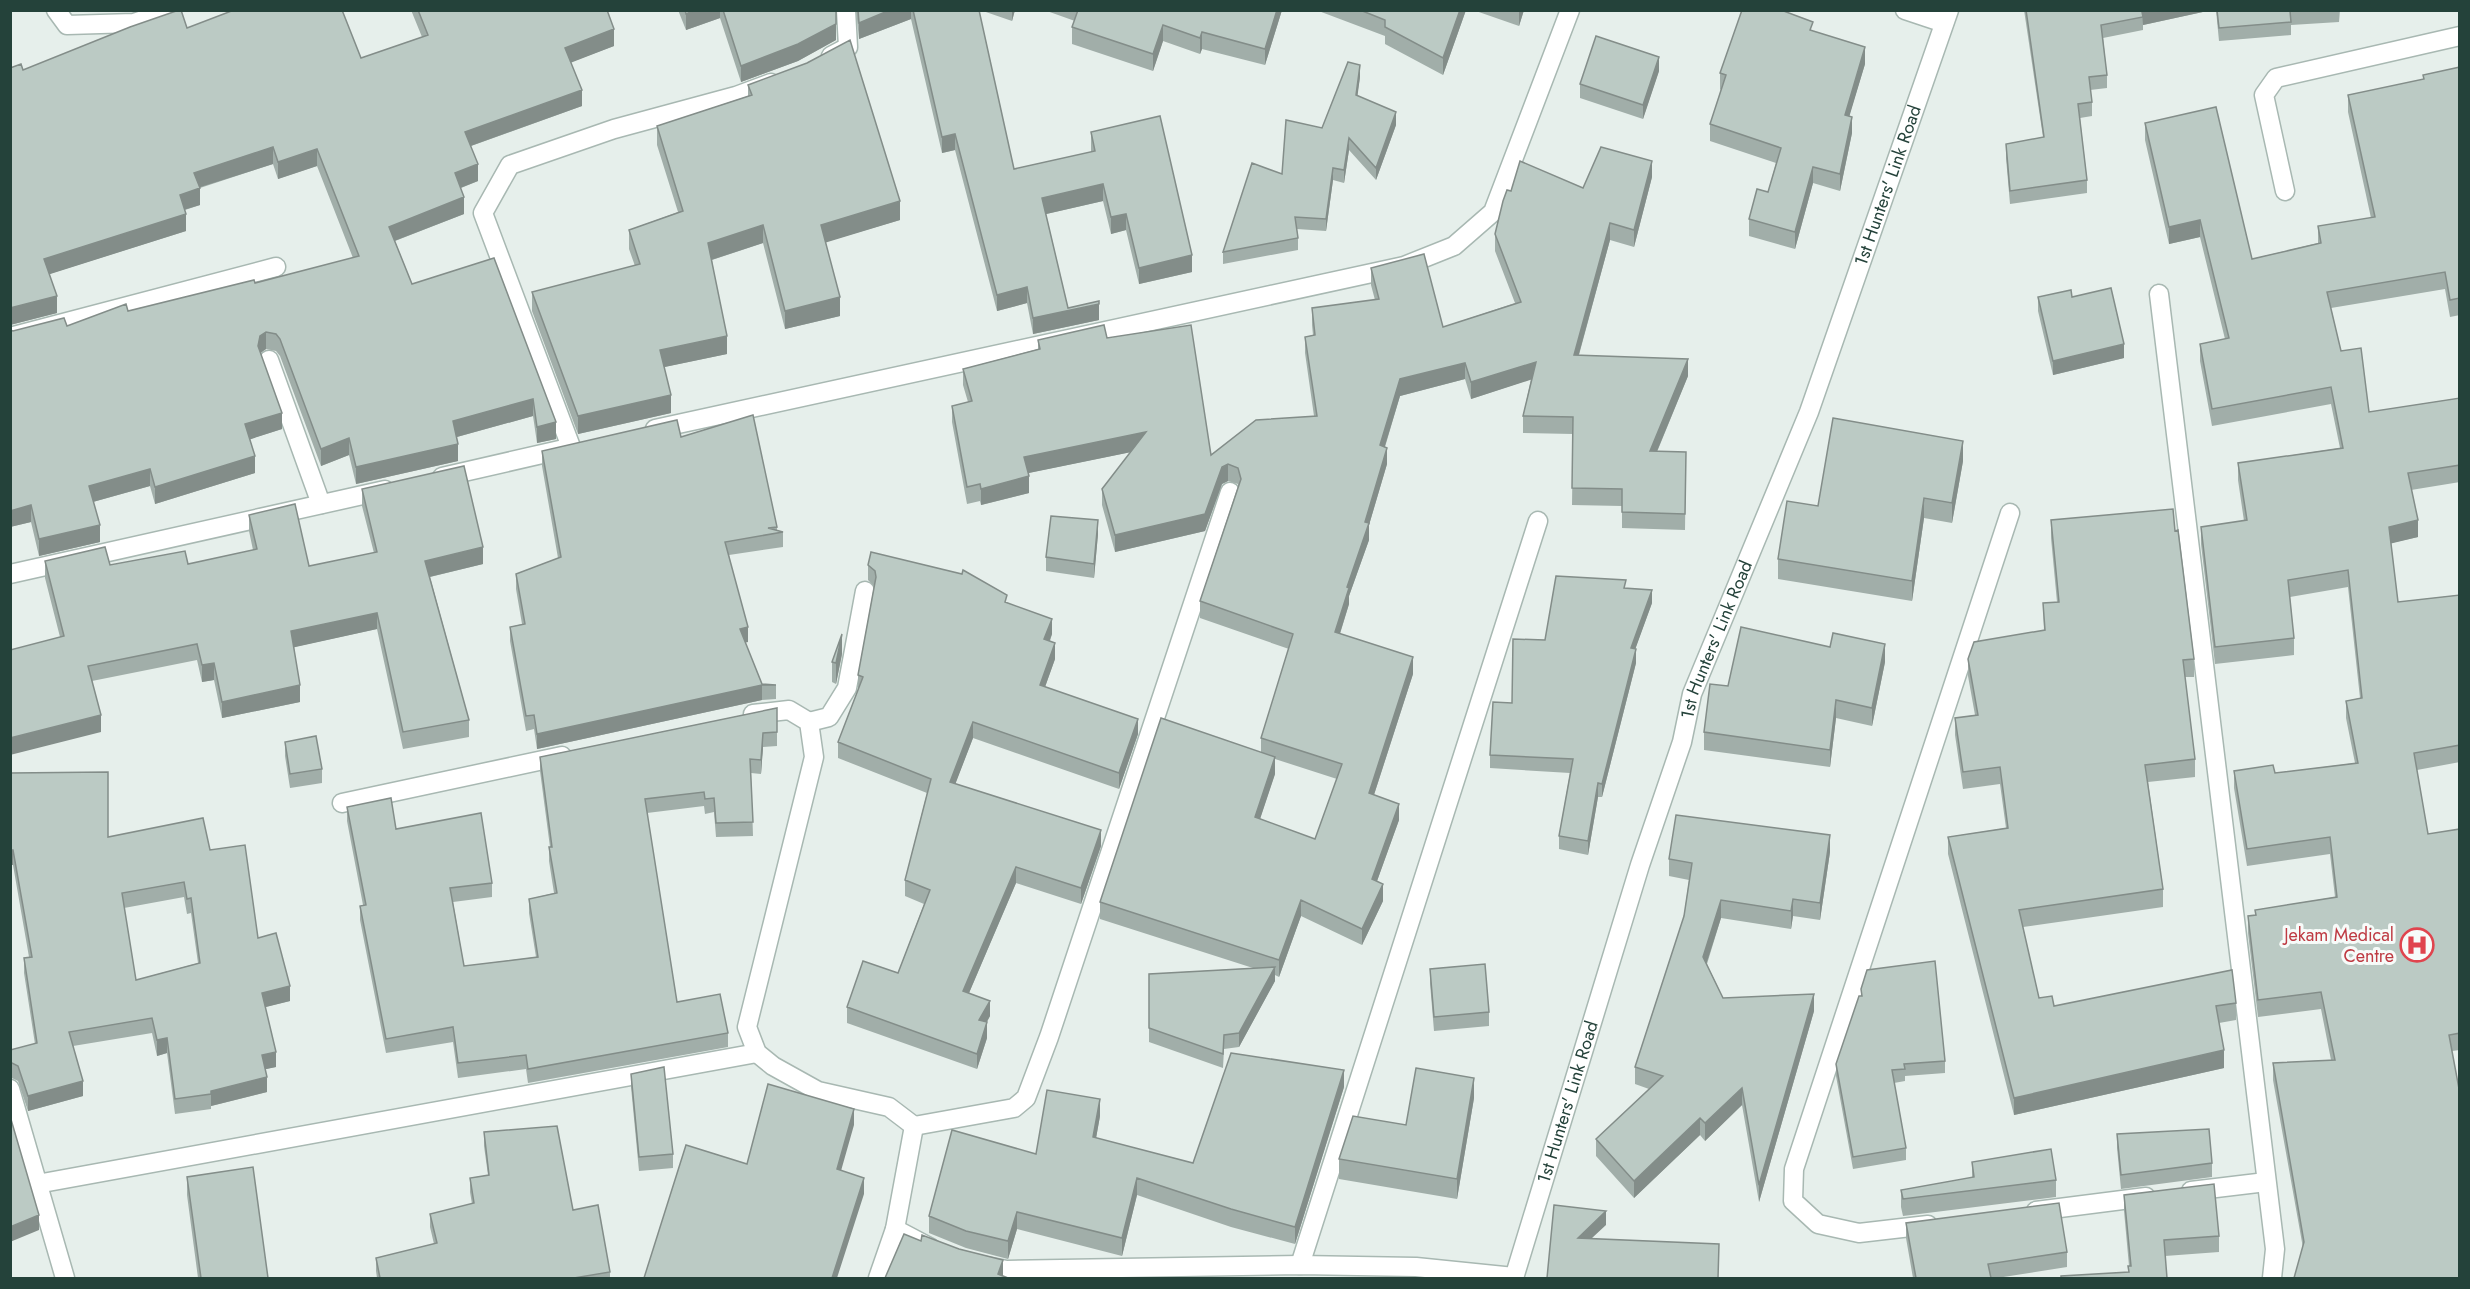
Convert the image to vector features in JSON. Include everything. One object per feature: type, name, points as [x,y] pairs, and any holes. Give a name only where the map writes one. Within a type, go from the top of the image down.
[{"type":"street","points":[[56,10],[67,25],[134,23],[172,10]]},
{"type":"street","points":[[812,66],[848,47],[846,10]]},
{"type":"street","points":[[640,432],[1404,266],[1454,246],[1493,212],[1570,10]]},
{"type":"street","points":[[1905,10],[1947,17]]},
{"type":"street","name":"1st Hunters' Link Road","points":[[1514,1278],[1640,865],[1682,742],[1692,694],[1809,411],[1947,17]]},
{"type":"street","points":[[2285,191],[2264,95],[2276,78],[2460,36]]},
{"type":"street","points":[[571,447],[483,213],[510,165],[614,129],[736,96],[792,75]]},
{"type":"street","points":[[10,337],[276,267]]},
{"type":"street","points":[[2159,294],[2275,1249],[2272,1278]]},
{"type":"street","points":[[269,360],[321,504]]},
{"type":"street","points":[[423,481],[594,442]]},
{"type":"street","points":[[10,574],[401,486]]},
{"type":"street","points":[[809,722],[814,758],[747,1027],[757,1053],[773,1066],[818,1091],[889,1107],[914,1126],[1014,1108],[1026,1098],[1049,1037],[1230,492]]},
{"type":"street","points":[[1951,1222],[1859,1233],[1818,1224],[1793,1201],[1794,1169],[2010,513]]},
{"type":"street","points":[[1300,1265],[1538,521]]},
{"type":"street","points":[[741,716],[789,710],[809,722],[829,717],[847,688],[866,591]]},
{"type":"street","points":[[342,803],[577,752]]},
{"type":"street","points":[[38,1184],[757,1053]]},
{"type":"street","points":[[10,1089],[65,1278]]},
{"type":"street","points":[[878,1278],[895,1229],[914,1126]]},
{"type":"street","points":[[2020,1213],[2266,1182]]},
{"type":"street","points":[[895,1229],[955,1257],[1007,1270],[1300,1265],[1416,1267],[1514,1278]]},
{"type":"building","points":[[181,10],[187,28],[234,10],[342,10],[361,58],[428,35],[418,10],[607,10],[614,29],[565,48],[582,90],[465,132],[478,164],[455,173],[464,197],[389,227],[412,284],[494,258],[556,422],[537,427],[533,399],[453,421],[458,444],[356,467],[349,438],[321,449],[280,339],[276,334],[266,332],[260,336],[258,346],[282,413],[245,424],[255,456],[155,487],[150,469],[89,486],[100,525],[39,539],[31,505],[10,511],[10,330],[64,318],[67,326],[126,304],[128,311],[254,280],[255,283],[359,256],[317,149],[278,162],[273,147],[194,173],[200,188],[180,195],[186,214],[44,259],[57,296],[10,308],[10,68],[21,64],[23,70]]},
{"type":"building","points":[[723,10],[836,10],[836,24],[798,44],[741,66]]},
{"type":"building","points":[[858,10],[890,10],[859,23]]},
{"type":"building","points":[[913,10],[979,10],[1014,169],[1095,151],[1091,132],[1160,116],[1192,255],[1139,268],[1126,214],[1111,217],[1103,184],[1042,198],[1068,308],[1099,301],[1099,304],[1033,318],[1027,287],[997,295],[955,134],[942,137]]},
{"type":"building","points":[[1078,10],[1277,10],[1265,49],[1202,32],[1200,38],[1163,25],[1153,54],[1072,27]]},
{"type":"building","points":[[1360,10],[1460,10],[1443,58],[1385,27],[1385,20]]},
{"type":"building","points":[[1742,10],[1781,10],[1813,22],[1810,30],[1865,47],[1845,115],[1852,117],[1840,174],[1813,167],[1795,232],[1749,219],[1757,189],[1768,192],[1781,148],[1710,124],[1726,75],[1720,73]]},
{"type":"building","points":[[2026,10],[2150,10],[2142,12],[2143,17],[2101,25],[2107,75],[2089,77],[2092,102],[2078,104],[2087,180],[2010,191],[2006,144],[2044,137]]},
{"type":"building","points":[[2217,10],[2307,10],[2290,11],[2291,22],[2219,28]]},
{"type":"building","points":[[1596,36],[1659,57],[1643,105],[1580,84]]},
{"type":"building","points":[[850,40],[900,201],[821,225],[840,297],[785,311],[763,225],[708,243],[727,336],[660,350],[671,395],[578,416],[532,292],[640,264],[629,230],[683,211],[657,126],[752,95],[748,85],[807,63]]},
{"type":"building","points":[[1348,62],[1360,65],[1356,95],[1396,112],[1376,168],[1349,138],[1344,170],[1333,168],[1326,219],[1295,217],[1298,238],[1223,252],[1252,163],[1282,174],[1286,120],[1322,128]]},
{"type":"building","points":[[2460,67],[2460,298],[2450,300],[2445,272],[2327,292],[2341,351],[2361,348],[2369,412],[2460,398],[2460,465],[2408,473],[2418,520],[2389,527],[2398,602],[2460,595],[2460,745],[2414,753],[2428,834],[2460,829],[2460,1033],[2449,1035],[2460,1094],[2460,1278],[2294,1278],[2304,1242],[2273,1063],[2335,1060],[2321,992],[2258,1000],[2248,916],[2256,915],[2255,910],[2337,897],[2330,837],[2247,849],[2234,771],[2273,765],[2275,773],[2358,763],[2346,701],[2362,698],[2348,570],[2288,580],[2294,638],[2215,647],[2201,527],[2247,520],[2238,463],[2343,448],[2331,387],[2212,409],[2200,344],[2229,338],[2200,220],[2169,227],[2145,123],[2216,107],[2252,259],[2321,243],[2318,226],[2375,217],[2348,95],[2424,79],[2423,75]]},
{"type":"building","points":[[1601,147],[1652,161],[1634,230],[1610,223],[1574,355],[1688,359],[1650,451],[1686,452],[1685,514],[1622,512],[1622,489],[1572,488],[1573,417],[1523,416],[1536,362],[1471,382],[1465,363],[1400,379],[1380,445],[1387,448],[1365,522],[1369,523],[1347,587],[1349,588],[1335,632],[1413,657],[1369,793],[1399,804],[1372,879],[1383,884],[1362,929],[1301,900],[1279,960],[1100,902],[1161,718],[1275,757],[1255,817],[1315,839],[1342,764],[1261,738],[1293,634],[1200,601],[1241,479],[1238,468],[1228,464],[1222,467],[1205,514],[1115,535],[1102,489],[1146,432],[1024,457],[1029,476],[981,489],[980,484],[967,487],[952,406],[972,401],[963,369],[1040,349],[1038,340],[1104,325],[1107,338],[1191,325],[1211,455],[1256,420],[1317,416],[1305,337],[1315,335],[1312,308],[1379,299],[1371,268],[1424,254],[1443,327],[1521,302],[1495,234],[1503,201],[1507,190],[1511,191],[1520,161],[1583,188]]},
{"type":"building","points":[[2111,288],[2124,344],[2053,361],[2038,297],[2071,290],[2072,297]]},
{"type":"building","points":[[753,415],[777,527],[768,528],[783,532],[725,542],[748,627],[740,629],[762,684],[776,685],[762,685],[537,734],[534,715],[526,716],[510,627],[525,624],[516,574],[561,557],[542,451],[677,420],[681,437]]},
{"type":"building","points":[[1833,418],[1963,441],[1952,503],[1924,498],[1912,581],[1778,559],[1787,501],[1818,506]]},
{"type":"building","points":[[464,466],[483,547],[425,561],[469,720],[403,732],[377,613],[291,631],[300,685],[222,702],[214,663],[202,665],[197,644],[88,666],[101,715],[10,738],[10,650],[64,636],[45,561],[105,547],[110,565],[185,551],[188,564],[257,549],[249,515],[295,504],[309,566],[377,552],[362,489]]},
{"type":"building","points":[[2173,509],[2175,531],[2178,530],[2194,659],[2183,660],[2195,759],[2145,765],[2163,889],[2019,910],[2039,998],[2052,996],[2054,1006],[2232,970],[2236,1003],[2216,1006],[2224,1050],[2014,1098],[1948,837],[2008,828],[2000,767],[1963,772],[1955,718],[1978,715],[1968,659],[1974,642],[2045,630],[2043,603],[2059,602],[2051,520]]},
{"type":"building","points":[[1051,516],[1098,520],[1094,564],[1046,557]]},
{"type":"building","points":[[871,552],[962,574],[963,570],[1007,595],[1005,602],[1052,619],[1044,639],[1055,643],[1040,685],[1138,719],[1119,773],[973,722],[950,782],[1101,830],[1081,888],[1016,867],[963,991],[990,1001],[979,1020],[987,1022],[977,1054],[847,1007],[863,961],[898,973],[930,890],[905,880],[931,779],[838,742],[863,677],[858,675],[876,577],[875,571],[868,565]]},
{"type":"building","points":[[1556,576],[1626,580],[1624,588],[1652,590],[1631,648],[1636,649],[1602,784],[1598,783],[1588,841],[1559,836],[1573,759],[1490,755],[1493,702],[1512,703],[1513,639],[1545,640]]},
{"type":"building","points":[[1741,627],[1830,647],[1833,633],[1885,644],[1872,708],[1836,700],[1830,750],[1704,732],[1710,684],[1728,686]]},
{"type":"building","points":[[842,634],[836,663],[832,662]]},
{"type":"building","points":[[777,708],[777,732],[763,733],[761,760],[750,759],[753,822],[716,823],[714,798],[705,799],[704,792],[645,799],[677,1002],[720,994],[728,1033],[528,1069],[526,1055],[458,1063],[453,1027],[386,1039],[360,906],[366,905],[347,807],[391,798],[396,829],[481,813],[492,883],[450,888],[464,966],[538,957],[529,899],[557,893],[549,847],[552,847],[540,757]]},
{"type":"building","points":[[316,736],[322,769],[290,774],[285,742]]},
{"type":"building","points":[[108,772],[108,837],[203,818],[210,850],[245,845],[258,938],[276,933],[290,986],[262,993],[276,1052],[262,1055],[267,1077],[211,1091],[211,1094],[175,1099],[167,1038],[157,1040],[152,1018],[69,1032],[83,1081],[28,1096],[18,1066],[10,1063],[10,1050],[37,1043],[24,958],[32,957],[13,850],[10,850],[10,773]],"holes":[[[184,882],[187,899],[191,898],[200,963],[136,980],[122,893]]]},
{"type":"building","points":[[1676,815],[1830,835],[1820,903],[1793,899],[1791,911],[1721,900],[1703,957],[1723,998],[1814,994],[1759,1185],[1742,1088],[1705,1123],[1700,1118],[1634,1181],[1596,1139],[1663,1076],[1635,1067],[1684,916],[1692,863],[1669,859]]},
{"type":"building","points":[[1935,961],[1945,1061],[1904,1064],[1905,1069],[1892,1070],[1906,1148],[1853,1157],[1836,1064],[1859,996],[1862,996],[1861,989],[1867,970]]},
{"type":"building","points":[[1485,964],[1489,1012],[1434,1017],[1430,969]]},
{"type":"building","points":[[1275,967],[1239,1033],[1224,1035],[1223,1054],[1149,1028],[1149,974]]},
{"type":"building","points":[[1231,1053],[1344,1070],[1295,1227],[1137,1178],[1122,1238],[1017,1212],[1008,1241],[966,1231],[929,1216],[952,1130],[1036,1154],[1047,1090],[1100,1099],[1093,1137],[1193,1163]]},
{"type":"building","points":[[664,1067],[673,1154],[639,1157],[631,1074]]},
{"type":"building","points":[[1416,1068],[1474,1078],[1457,1179],[1339,1159],[1353,1116],[1406,1125]]},
{"type":"building","points":[[768,1084],[854,1109],[837,1169],[864,1178],[832,1278],[644,1278],[686,1145],[747,1164]]},
{"type":"building","points":[[10,1116],[39,1215],[10,1227]]},
{"type":"building","points":[[557,1126],[573,1210],[598,1205],[610,1272],[574,1278],[380,1278],[376,1258],[437,1243],[430,1214],[474,1203],[470,1178],[489,1175],[484,1132]]},
{"type":"building","points":[[2209,1129],[2212,1163],[2121,1175],[2117,1134]]},
{"type":"building","points":[[2051,1149],[2056,1180],[1903,1199],[1901,1190],[1974,1177],[1972,1162]]},
{"type":"building","points":[[253,1167],[268,1278],[201,1278],[187,1177]]},
{"type":"building","points":[[2214,1184],[2219,1236],[2164,1240],[2167,1278],[2061,1278],[2061,1276],[2129,1272],[2128,1266],[2131,1266],[2124,1195]]},
{"type":"building","points":[[2059,1203],[2067,1252],[1988,1264],[1991,1278],[1916,1278],[1906,1223]]},
{"type":"building","points":[[1554,1205],[1606,1211],[1578,1238],[1719,1244],[1718,1278],[1547,1278]]},
{"type":"building","points":[[904,1234],[921,1241],[922,1235],[959,1249],[1003,1260],[998,1274],[1008,1278],[885,1278]]},
{"type":"place","name":"Jekam Medical Centre","points":[[2417,945]]}]
